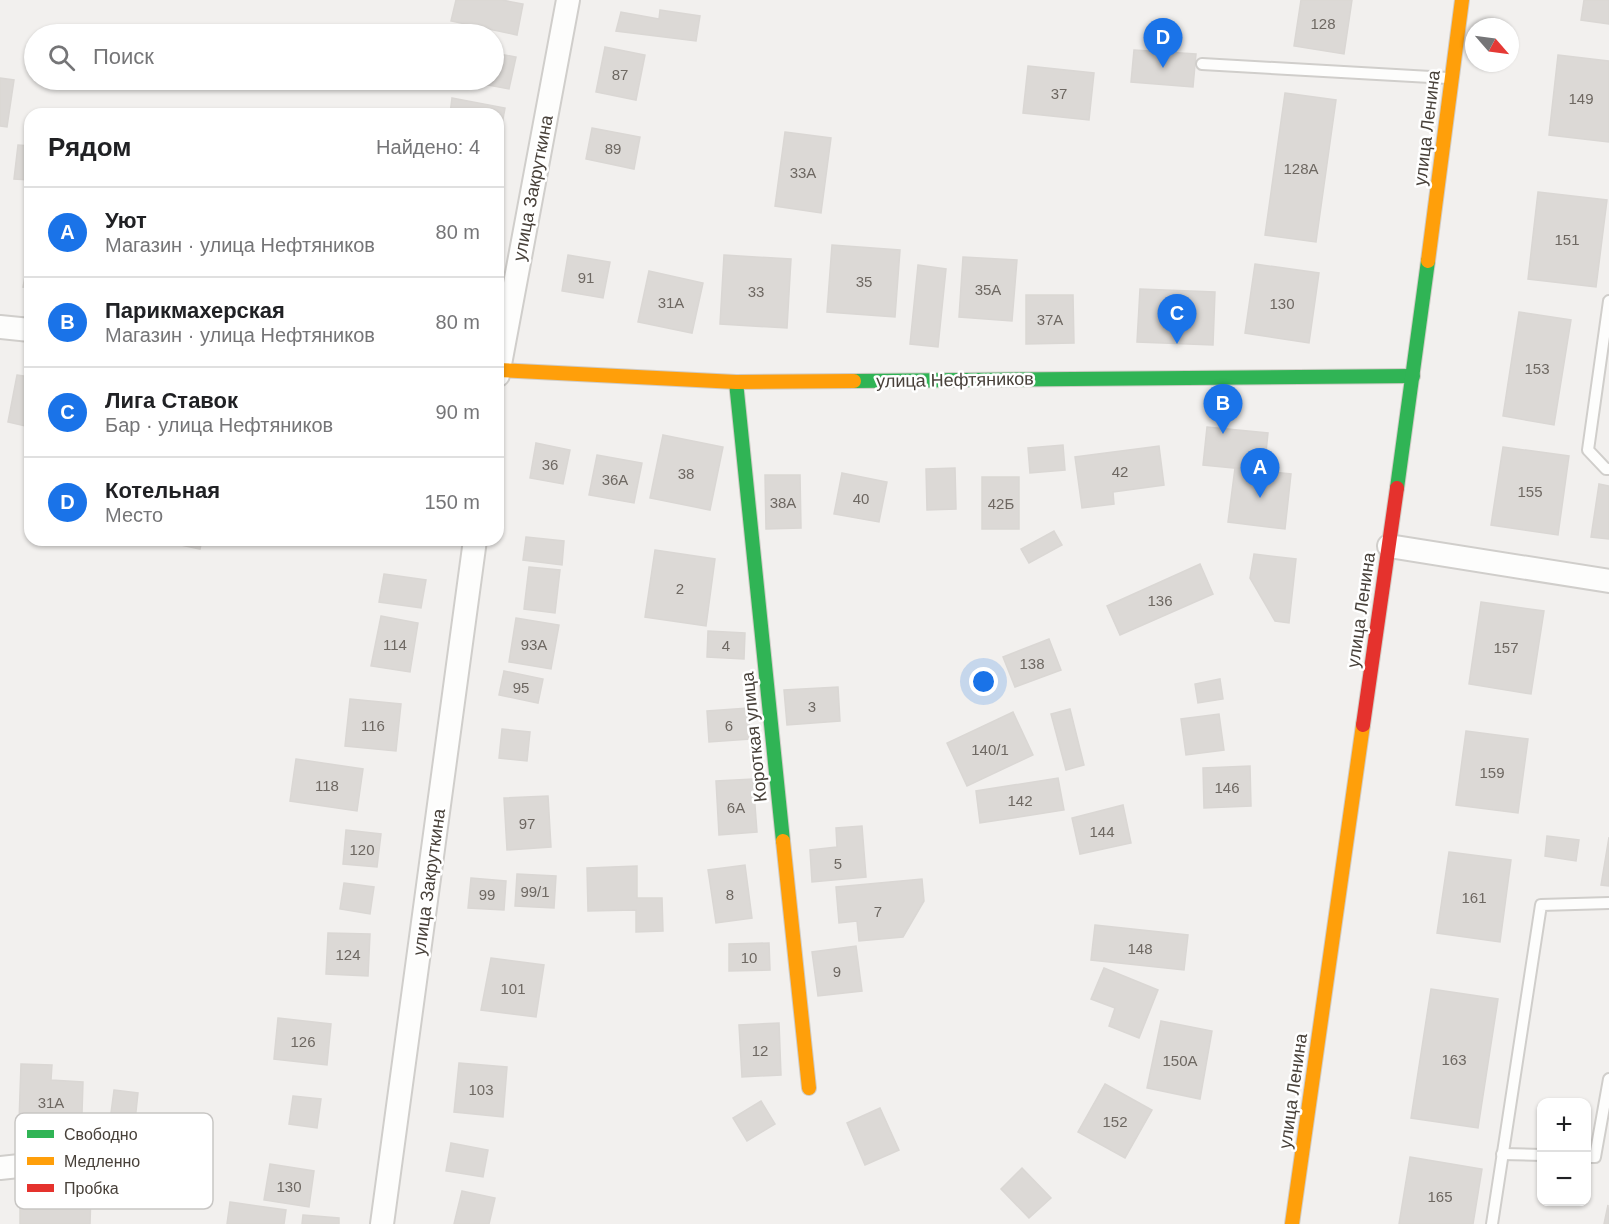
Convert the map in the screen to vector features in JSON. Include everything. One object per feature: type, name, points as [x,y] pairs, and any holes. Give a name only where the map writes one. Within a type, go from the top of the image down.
[{"type":"street","name":"улица Закруткина","points":[[504,338],[568,0]]},
{"type":"street","name":"улица Ленина","points":[[1292,1224],[1413,376],[1462,0]]},
{"type":"street","points":[[0,327],[24,329]]},
{"type":"street","name":"улица Нефтяников","points":[[504,370],[736,382],[1413,376]]},
{"type":"street","name":"Короткая улица","points":[[736,382],[809,1088]]},
{"type":"street","name":"улица Закруткина","points":[[382,1224],[475,546]]},
{"type":"street","points":[[1389,546],[1609,581]]},
{"type":"street","points":[[0,1168],[15,1166]]},
{"type":"lane","points":[[1202,64],[1452,78]]},
{"type":"lane","points":[[1609,301],[1588,450],[1606,469],[1609,469]]},
{"type":"lane","points":[[1492,1224],[1541,905],[1609,903]]},
{"type":"lane","points":[[1591,1157],[1595,1157],[1609,1079]]},
{"type":"lane","points":[[1502,1154],[1537,1155]]},
{"type":"building","points":[[456,0],[502,0],[523,4],[517,35],[504,32],[504,24],[465,24],[451,21]]},
{"type":"building","points":[[1301,0],[1352,0],[1344,54],[1294,46]]},
{"type":"building","points":[[1584,0],[1609,0],[1609,24],[1581,20]]},
{"type":"building","points":[[660,10],[700,16],[696,41],[616,31],[621,12],[659,19]]},
{"type":"building","points":[[605,47],[645,55],[636,100],[596,92]]},
{"type":"building","points":[[1134,50],[1196,54],[1193,87],[1131,82]]},
{"type":"building","points":[[504,55],[516,57],[509,89],[504,88]]},
{"type":"building","points":[[1558,55],[1609,61],[1609,142],[1549,135]]},
{"type":"building","points":[[1028,66],[1094,73],[1089,120],[1023,113]]},
{"type":"building","points":[[0,78],[14,80],[7,127],[0,126]]},
{"type":"building","points":[[1285,93],[1336,100],[1316,242],[1265,235]]},
{"type":"building","points":[[452,98],[505,108],[504,113],[504,108],[451,108]]},
{"type":"building","points":[[592,128],[640,137],[634,169],[586,159]]},
{"type":"building","points":[[785,132],[831,138],[821,213],[775,206]]},
{"type":"building","points":[[18,145],[24,146],[24,180],[14,179]]},
{"type":"building","points":[[1538,192],[1607,200],[1596,287],[1528,279]]},
{"type":"building","points":[[832,245],[900,250],[895,317],[827,312]]},
{"type":"building","points":[[568,255],[610,262],[603,298],[562,291]]},
{"type":"building","points":[[724,255],[791,259],[787,328],[720,324]]},
{"type":"building","points":[[963,257],[1017,260],[1012,321],[959,317]]},
{"type":"building","points":[[1255,264],[1319,273],[1309,343],[1245,333]]},
{"type":"building","points":[[918,265],[946,269],[938,347],[910,344]]},
{"type":"building","points":[[649,271],[703,283],[692,333],[638,322]]},
{"type":"building","points":[[1140,289],[1215,292],[1213,345],[1137,342]]},
{"type":"building","points":[[1026,295],[1073,295],[1074,343],[1026,344]]},
{"type":"building","points":[[1519,312],[1571,320],[1554,425],[1503,416]]},
{"type":"building","points":[[17,375],[24,376],[24,426],[8,422]]},
{"type":"building","points":[[1207,427],[1268,433],[1264,471],[1203,465]]},
{"type":"building","points":[[663,435],[723,447],[710,510],[650,498]]},
{"type":"building","points":[[536,443],[570,450],[563,484],[530,478]]},
{"type":"building","points":[[1063,445],[1065,470],[1030,473],[1028,448]]},
{"type":"building","points":[[1159,446],[1164,485],[1113,492],[1114,504],[1082,508],[1075,457]]},
{"type":"building","points":[[1503,447],[1569,456],[1558,535],[1491,525]]},
{"type":"building","points":[[597,455],[642,463],[634,503],[589,495]]},
{"type":"building","points":[[955,468],[956,509],[927,510],[926,469]]},
{"type":"building","points":[[1235,468],[1291,474],[1285,529],[1228,522]]},
{"type":"building","points":[[842,473],[887,482],[879,522],[834,514]]},
{"type":"building","points":[[765,475],[800,475],[801,528],[766,529]]},
{"type":"building","points":[[982,477],[1019,477],[1019,529],[982,529]]},
{"type":"building","points":[[1599,484],[1609,486],[1609,539],[1591,537]]},
{"type":"building","points":[[1054,531],[1062,545],[1029,563],[1021,549]]},
{"type":"building","points":[[526,537],[564,541],[562,565],[523,560]]},
{"type":"building","points":[[186,546],[201,546],[200,549]]},
{"type":"building","points":[[655,550],[715,559],[706,626],[645,617]]},
{"type":"building","points":[[1254,554],[1296,559],[1289,623],[1275,621],[1250,578]]},
{"type":"building","points":[[1200,564],[1213,594],[1120,635],[1107,606]]},
{"type":"building","points":[[529,567],[560,570],[555,613],[524,609]]},
{"type":"building","points":[[384,574],[426,580],[421,608],[379,602]]},
{"type":"building","points":[[1481,602],[1544,611],[1531,694],[1469,684]]},
{"type":"building","points":[[381,616],[418,623],[410,672],[371,666]]},
{"type":"building","points":[[516,618],[559,625],[551,669],[509,662]]},
{"type":"building","points":[[708,631],[745,633],[744,659],[707,657]]},
{"type":"building","points":[[1049,639],[1061,670],[1015,687],[1003,657]]},
{"type":"building","points":[[504,671],[543,679],[538,703],[499,695]]},
{"type":"building","points":[[1220,679],[1223,699],[1198,703],[1195,684]]},
{"type":"building","points":[[838,687],[840,721],[787,725],[784,690]]},
{"type":"building","points":[[350,699],[401,704],[396,751],[345,746]]},
{"type":"building","points":[[748,708],[750,739],[709,742],[707,711]]},
{"type":"building","points":[[1070,709],[1084,765],[1066,770],[1051,714]]},
{"type":"building","points":[[1013,712],[1033,755],[967,786],[947,743]]},
{"type":"building","points":[[1219,714],[1224,750],[1186,755],[1181,719]]},
{"type":"building","points":[[502,729],[530,732],[527,761],[499,758]]},
{"type":"building","points":[[1466,731],[1528,739],[1518,813],[1456,805]]},
{"type":"building","points":[[296,759],[363,769],[357,811],[290,801]]},
{"type":"building","points":[[1250,766],[1251,806],[1204,808],[1203,768]]},
{"type":"building","points":[[1058,778],[1064,810],[980,823],[976,791]]},
{"type":"building","points":[[753,779],[757,832],[719,835],[716,781]]},
{"type":"building","points":[[548,796],[551,847],[507,850],[504,798]]},
{"type":"building","points":[[1123,805],[1131,843],[1080,854],[1072,818]]},
{"type":"building","points":[[862,826],[866,877],[812,882],[810,850],[837,847],[836,828]]},
{"type":"building","points":[[346,830],[381,834],[377,867],[343,864]]},
{"type":"building","points":[[1547,836],[1579,840],[1576,861],[1545,856]]},
{"type":"building","points":[[1609,837],[1609,886],[1601,885]]},
{"type":"building","points":[[1449,852],[1511,860],[1500,942],[1437,933]]},
{"type":"building","points":[[745,865],[752,918],[716,923],[708,870]]},
{"type":"building","points":[[637,866],[637,898],[662,898],[663,931],[636,932],[636,910],[588,911],[587,868]]},
{"type":"building","points":[[517,874],[556,876],[554,908],[515,906]]},
{"type":"building","points":[[471,878],[506,881],[504,910],[468,908]]},
{"type":"building","points":[[922,879],[924,901],[903,937],[859,941],[857,921],[839,923],[836,887]]},
{"type":"building","points":[[344,883],[374,887],[370,914],[340,909]]},
{"type":"building","points":[[1095,925],[1188,935],[1184,970],[1091,960]]},
{"type":"building","points":[[328,933],[370,934],[368,976],[326,974]]},
{"type":"building","points":[[769,943],[770,970],[729,971],[729,944]]},
{"type":"building","points":[[856,946],[862,991],[818,996],[812,952]]},
{"type":"building","points":[[491,958],[544,965],[536,1017],[481,1010]]},
{"type":"building","points":[[1104,968],[1158,990],[1139,1038],[1109,1026],[1115,1008],[1091,999]]},
{"type":"building","points":[[1431,989],[1498,999],[1478,1128],[1411,1118]]},
{"type":"building","points":[[278,1018],[331,1024],[327,1065],[274,1059]]},
{"type":"building","points":[[1161,1021],[1212,1031],[1200,1099],[1147,1088]]},
{"type":"building","points":[[779,1023],[781,1075],[742,1077],[739,1025]]},
{"type":"building","points":[[459,1063],[507,1067],[503,1117],[454,1112]]},
{"type":"building","points":[[21,1064],[52,1065],[51,1080],[83,1082],[82,1113],[19,1113]]},
{"type":"building","points":[[1105,1084],[1152,1110],[1125,1158],[1078,1132]]},
{"type":"building","points":[[114,1090],[138,1093],[136,1113],[111,1113]]},
{"type":"building","points":[[293,1096],[321,1099],[317,1128],[289,1124]]},
{"type":"building","points":[[761,1101],[775,1124],[747,1141],[733,1118]]},
{"type":"building","points":[[880,1108],[899,1150],[865,1165],[847,1123]]},
{"type":"building","points":[[451,1143],[488,1150],[483,1177],[446,1171]]},
{"type":"building","points":[[1410,1157],[1482,1169],[1473,1224],[1399,1224]]},
{"type":"building","points":[[270,1164],[314,1171],[309,1207],[264,1200]]},
{"type":"building","points":[[1022,1168],[1051,1198],[1029,1218],[1001,1189]]},
{"type":"building","points":[[462,1191],[495,1198],[489,1224],[454,1224]]},
{"type":"building","points":[[230,1202],[286,1210],[284,1224],[227,1224]]},
{"type":"building","points":[[1608,1205],[1609,1224],[1604,1224]]},
{"type":"building","points":[[20,1209],[90,1209],[90,1224],[20,1224]]},
{"type":"building","points":[[303,1215],[339,1218],[339,1224],[302,1224]]},
{"type":"traffic: fast","points":[[1397,488],[1428,261]]},
{"type":"traffic: fast","points":[[854,381],[1413,376]]},
{"type":"traffic: fast","points":[[736,382],[783,841]]},
{"type":"traffic: slow","points":[[1428,261],[1462,0]]},
{"type":"traffic: slow","points":[[504,370],[736,382],[854,381]]},
{"type":"traffic: slow","points":[[1292,1224],[1363,725]]},
{"type":"traffic: slow","points":[[783,841],[809,1088]]},
{"type":"traffic: jam","points":[[1363,725],[1397,488]]},
{"type":"place","name":"Котельная","points":[[1163,68]]},
{"type":"place","name":"Лига Ставок","points":[[1177,344]]},
{"type":"place","name":"Парикмахерская","points":[[1223,434]]},
{"type":"place","name":"Уют","points":[[1260,498]]}]
